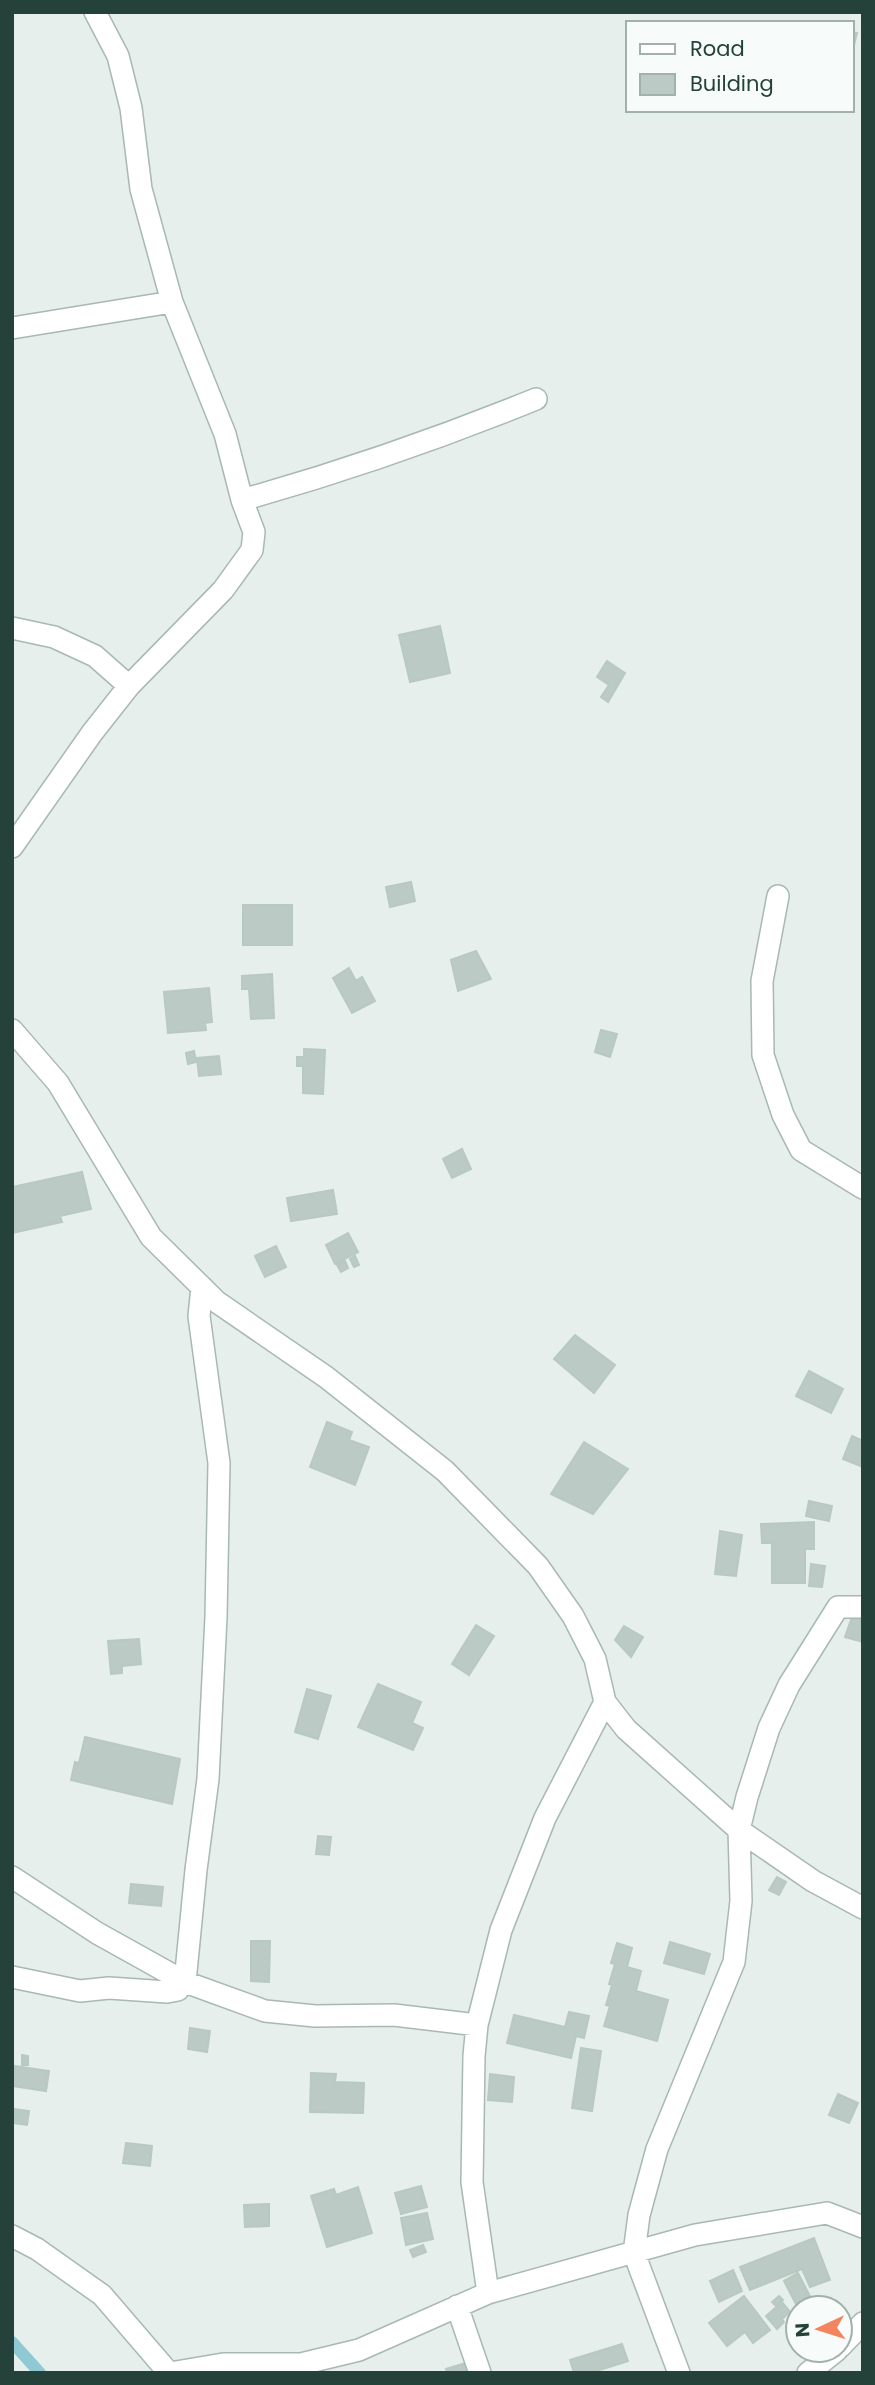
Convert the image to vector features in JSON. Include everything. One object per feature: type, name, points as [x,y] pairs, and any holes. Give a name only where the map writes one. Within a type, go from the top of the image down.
[{"type":"street","points":[[12,847],[92,733],[129,686],[223,590],[252,551],[254,532],[242,500],[225,434],[172,302],[141,189],[131,108],[118,56],[95,12]]},
{"type":"street","points":[[12,328],[172,302]]},
{"type":"street","points":[[242,500],[323,477],[473,425],[536,398]]},
{"type":"street","points":[[12,628],[54,637],[95,656],[129,686]]},
{"type":"street","points":[[778,896],[762,981],[763,1055],[783,1115],[801,1150],[863,1188]]},
{"type":"street","points":[[12,1030],[58,1083],[151,1237],[217,1302],[326,1377],[454,1480],[538,1566],[573,1616],[595,1659],[605,1702],[626,1729],[739,1830],[813,1881],[863,1908]]},
{"type":"street","points":[[12,1977],[80,1991],[109,1988],[167,1992],[178,1990],[182,1980],[208,1779],[216,1588],[219,1463],[199,1316],[202,1287]]},
{"type":"street","points":[[679,2373],[634,2253],[639,2215],[657,2149],[734,1962],[741,1901],[739,1830],[769,1728],[789,1685],[838,1607],[863,1606]]},
{"type":"street","points":[[488,2293],[471,2182],[477,2025],[501,1930],[545,1818],[605,1702]]},
{"type":"street","points":[[12,1877],[97,1933],[182,1980],[265,2011],[315,2016],[394,2015],[477,2025]]},
{"type":"street","points":[[12,2236],[37,2249],[102,2295],[169,2373],[223,2364],[300,2364],[359,2350],[488,2293],[695,2235],[827,2213],[863,2227]]},
{"type":"street","points":[[457,2306],[480,2373]]},
{"type":"building","points":[[440,626],[450,673],[410,682],[399,635]]},
{"type":"building","points":[[607,661],[625,673],[608,702],[601,697],[609,685],[597,677]]},
{"type":"building","points":[[411,882],[415,901],[390,907],[386,887]]},
{"type":"building","points":[[243,905],[292,905],[292,945],[243,945]]},
{"type":"building","points":[[476,951],[491,979],[458,991],[451,960]]},
{"type":"building","points":[[349,968],[356,981],[362,977],[375,1001],[352,1013],[333,978]]},
{"type":"building","points":[[272,974],[274,1018],[251,1019],[249,989],[242,989],[242,976]]},
{"type":"building","points":[[209,988],[212,1022],[205,1023],[206,1030],[168,1033],[164,992]]},
{"type":"building","points":[[601,1030],[617,1034],[610,1057],[595,1052]]},
{"type":"building","points":[[304,1049],[325,1050],[323,1094],[303,1093],[303,1066],[297,1066],[297,1057],[304,1057]]},
{"type":"building","points":[[194,1051],[196,1062],[188,1064],[186,1053]]},
{"type":"building","points":[[219,1056],[221,1074],[199,1076],[197,1058]]},
{"type":"building","points":[[462,1149],[471,1169],[452,1178],[443,1159]]},
{"type":"building","points":[[82,1172],[91,1209],[60,1216],[62,1222],[12,1233],[12,1187]]},
{"type":"building","points":[[333,1190],[337,1214],[291,1221],[287,1198]]},
{"type":"building","points":[[348,1233],[358,1252],[335,1264],[326,1245]]},
{"type":"building","points":[[276,1246],[286,1267],[265,1277],[255,1256]]},
{"type":"building","points":[[355,1256],[359,1265],[354,1267],[350,1259]]},
{"type":"building","points":[[345,1261],[348,1268],[341,1272],[337,1265]]},
{"type":"building","points":[[575,1335],[615,1365],[594,1393],[554,1359]]},
{"type":"building","points":[[809,1371],[843,1389],[831,1413],[796,1396]]},
{"type":"building","points":[[327,1422],[352,1432],[349,1440],[369,1447],[355,1485],[310,1467]]},
{"type":"building","points":[[852,1436],[863,1441],[863,1467],[843,1459]]},
{"type":"building","points":[[584,1442],[628,1469],[593,1514],[551,1494]]},
{"type":"building","points":[[809,1501],[832,1506],[829,1521],[806,1516]]},
{"type":"building","points":[[814,1522],[814,1549],[805,1549],[805,1583],[772,1583],[772,1543],[762,1543],[761,1524]]},
{"type":"building","points":[[720,1531],[742,1535],[736,1576],[715,1574]]},
{"type":"building","points":[[811,1564],[825,1566],[822,1587],[809,1586]]},
{"type":"building","points":[[852,1617],[863,1620],[863,1642],[845,1637]]},
{"type":"building","points":[[476,1625],[494,1636],[469,1675],[452,1664]]},
{"type":"building","points":[[624,1626],[643,1637],[631,1657],[615,1640]]},
{"type":"building","points":[[139,1639],[141,1664],[122,1666],[122,1673],[111,1674],[108,1641]]},
{"type":"building","points":[[378,1684],[421,1702],[412,1723],[423,1728],[413,1750],[358,1727]]},
{"type":"building","points":[[307,1689],[331,1696],[318,1739],[295,1732]]},
{"type":"building","points":[[85,1737],[180,1759],[172,1804],[71,1780],[75,1762],[79,1763]]},
{"type":"building","points":[[318,1836],[331,1837],[329,1855],[316,1854]]},
{"type":"building","points":[[777,1877],[786,1882],[779,1895],[769,1890]]},
{"type":"building","points":[[131,1884],[163,1887],[161,1906],[129,1903]]},
{"type":"building","points":[[251,1941],[270,1941],[269,1982],[251,1981]]},
{"type":"building","points":[[670,1942],[710,1954],[704,1974],[664,1963]]},
{"type":"building","points":[[617,1943],[632,1948],[627,1967],[641,1971],[636,1991],[668,2000],[657,2041],[604,2026],[610,2006],[606,2005],[612,1985],[609,1984],[615,1964],[611,1963]]},
{"type":"building","points":[[569,2012],[589,2016],[584,2038],[576,2036],[571,2058],[507,2043],[514,2015],[565,2027]]},
{"type":"building","points":[[190,2028],[210,2031],[207,2052],[188,2049]]},
{"type":"building","points":[[581,2048],[601,2051],[592,2111],[572,2108]]},
{"type":"building","points":[[22,2055],[28,2056],[28,2065],[22,2065]]},
{"type":"building","points":[[15,2066],[49,2071],[46,2091],[12,2086]]},
{"type":"building","points":[[311,2073],[336,2074],[335,2082],[364,2083],[363,2113],[310,2112]]},
{"type":"building","points":[[490,2074],[514,2077],[512,2102],[488,2100]]},
{"type":"building","points":[[838,2094],[858,2103],[849,2123],[829,2115]]},
{"type":"building","points":[[14,2109],[29,2111],[27,2125],[12,2123]]},
{"type":"building","points":[[126,2143],[152,2146],[150,2166],[123,2163]]},
{"type":"building","points":[[421,2186],[427,2207],[401,2214],[395,2193]]},
{"type":"building","points":[[358,2187],[372,2233],[327,2247],[311,2196],[334,2189],[336,2195]]},
{"type":"building","points":[[269,2204],[269,2226],[245,2227],[244,2205]]},
{"type":"building","points":[[427,2213],[433,2239],[406,2245],[401,2218]]},
{"type":"building","points":[[814,2238],[830,2280],[810,2287],[802,2269],[750,2290],[740,2267]]},
{"type":"building","points":[[423,2245],[426,2252],[413,2257],[410,2250]]},
{"type":"building","points":[[733,2270],[742,2291],[719,2302],[710,2281]]},
{"type":"building","points":[[798,2273],[809,2294],[791,2294],[784,2281]]},
{"type":"building","points":[[744,2296],[770,2330],[753,2343],[745,2332],[727,2346],[709,2323]]},
{"type":"building","points":[[779,2296],[783,2300],[776,2306],[772,2302]]},
{"type":"building","points":[[782,2302],[784,2304],[784,2322],[777,2329],[766,2316]]},
{"type":"building","points":[[622,2344],[628,2361],[590,2373],[574,2373],[570,2360]]},
{"type":"building","points":[[469,2362],[473,2373],[447,2373],[446,2369]]},
{"type":"waterway","points":[[12,2342],[40,2373]]}]
